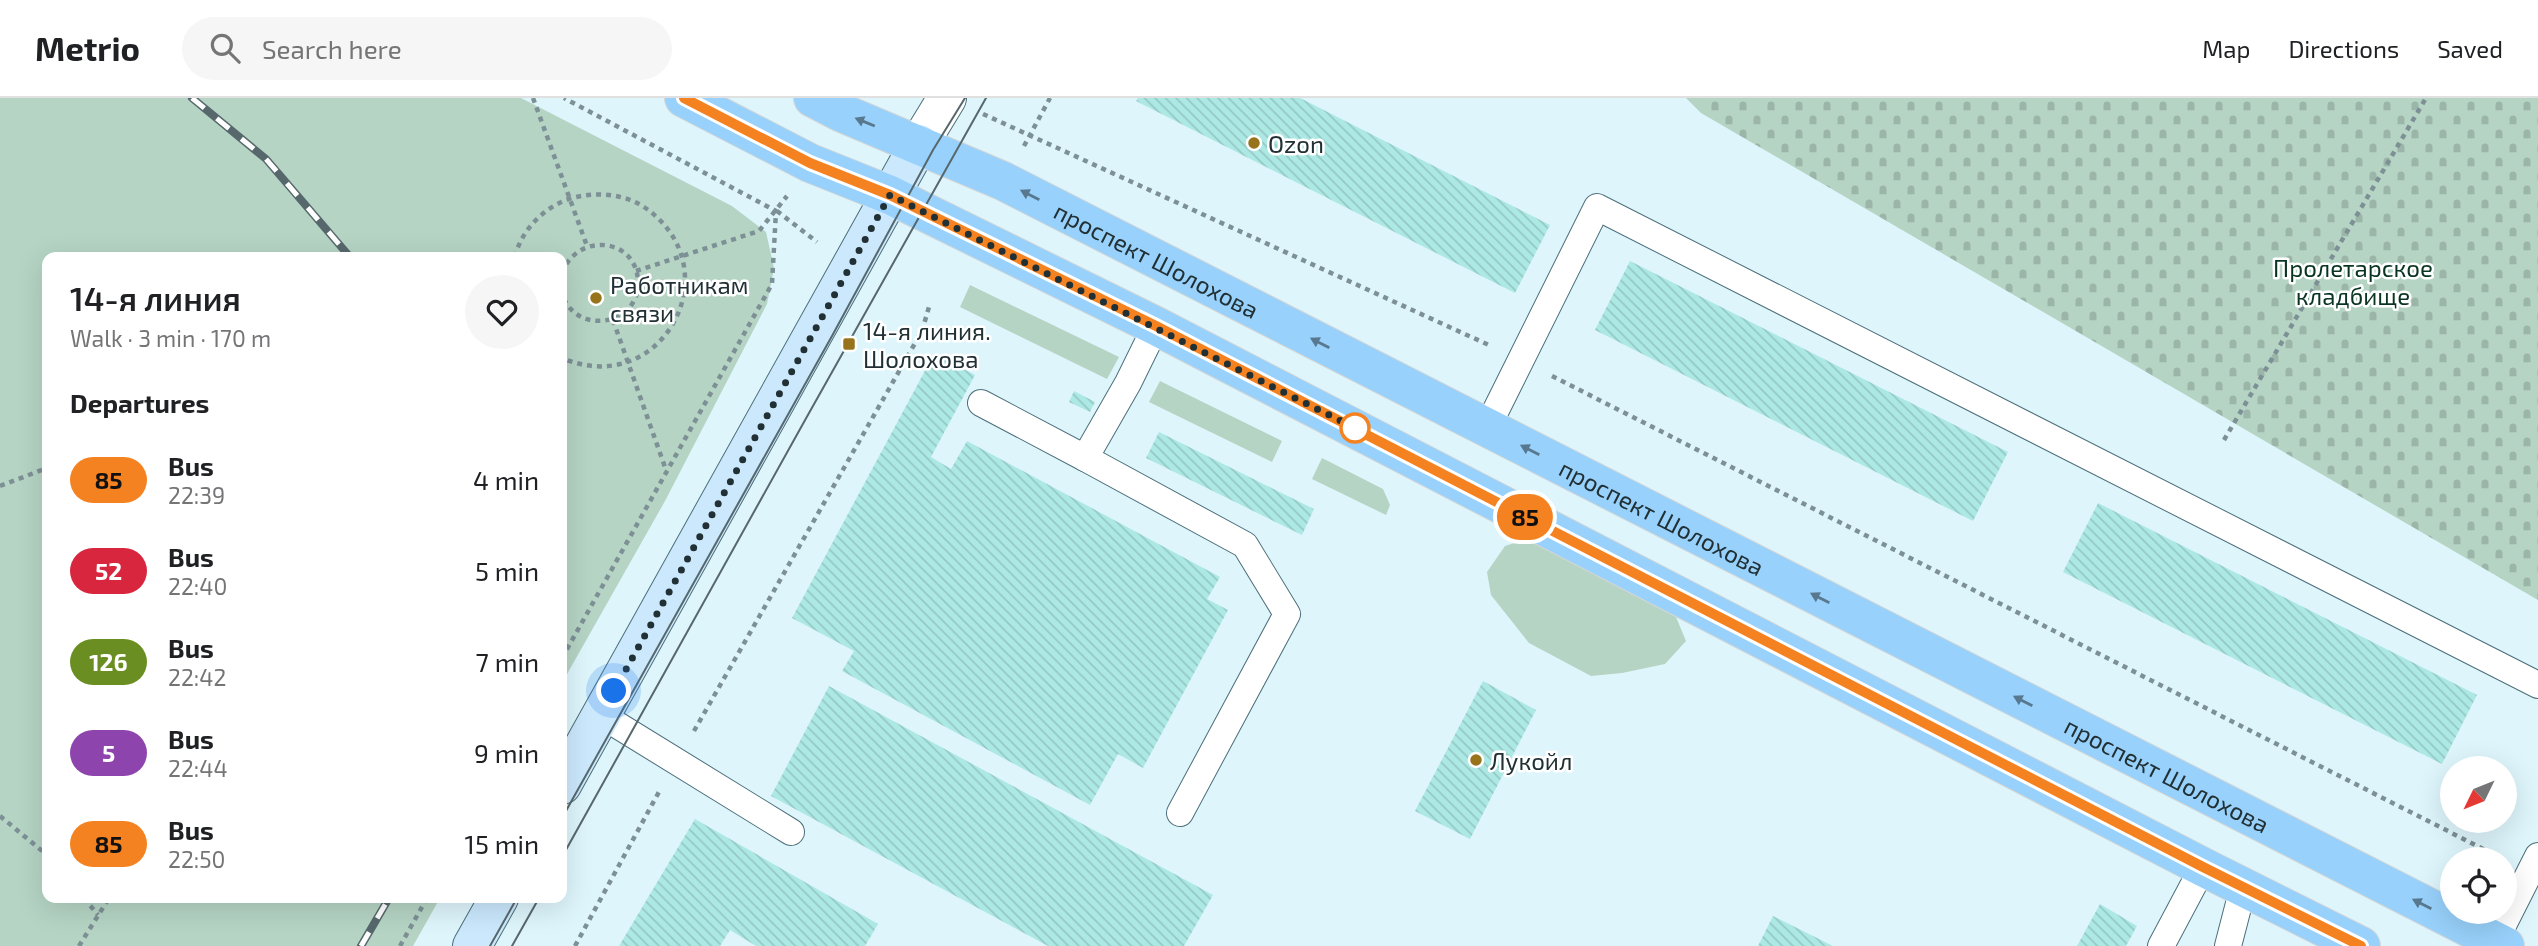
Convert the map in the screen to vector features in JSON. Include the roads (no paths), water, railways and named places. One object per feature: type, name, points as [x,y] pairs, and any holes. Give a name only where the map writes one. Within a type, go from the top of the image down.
[{"type":"main road","points":[[684,98],[810,163],[890,195],[1156,326],[2243,888],[2361,946]]},
{"type":"main road","name":"проспект Шолохова","points":[[813,98],[1003,181],[2500,944]]},
{"type":"main road","points":[[567,776],[919,144]]},
{"type":"main road","points":[[472,946],[496,903]]},
{"type":"street","points":[[919,144],[963,105]]},
{"type":"lane","points":[[1487,428],[1597,207],[2538,685]]},
{"type":"lane","points":[[1085,458],[1128,383],[1156,326]]},
{"type":"lane","points":[[981,403],[1245,545],[1287,614],[1180,813]]},
{"type":"lane","points":[[601,715],[791,832]]},
{"type":"lane","points":[[2500,944],[2538,856]]},
{"type":"lane","points":[[2161,946],[2203,867]]},
{"type":"lane","points":[[2228,946],[2243,888]]},
{"type":"tram line","points":[[567,809],[933,150],[965,98]]},
{"type":"tram line","points":[[567,848],[986,98]]},
{"type":"tram line","points":[[490,946],[514,903]]},
{"type":"tram line","points":[[512,946],[536,903]]},
{"type":"railway","points":[[192,98],[266,159],[346,252]]},
{"type":"railway","points":[[361,946],[386,903]]},
{"type":"place","name":"Ozon","points":[[1254,143]]},
{"type":"place","name":"Работникам связи","points":[[596,298]]},
{"type":"place","name":"14-я линия. Шолохова","points":[[849,344]]},
{"type":"place","name":"Лукойл","points":[[1476,760]]},
{"type":"park label","name":"Пролетарское кладбище","points":[[2353,281]]}]
